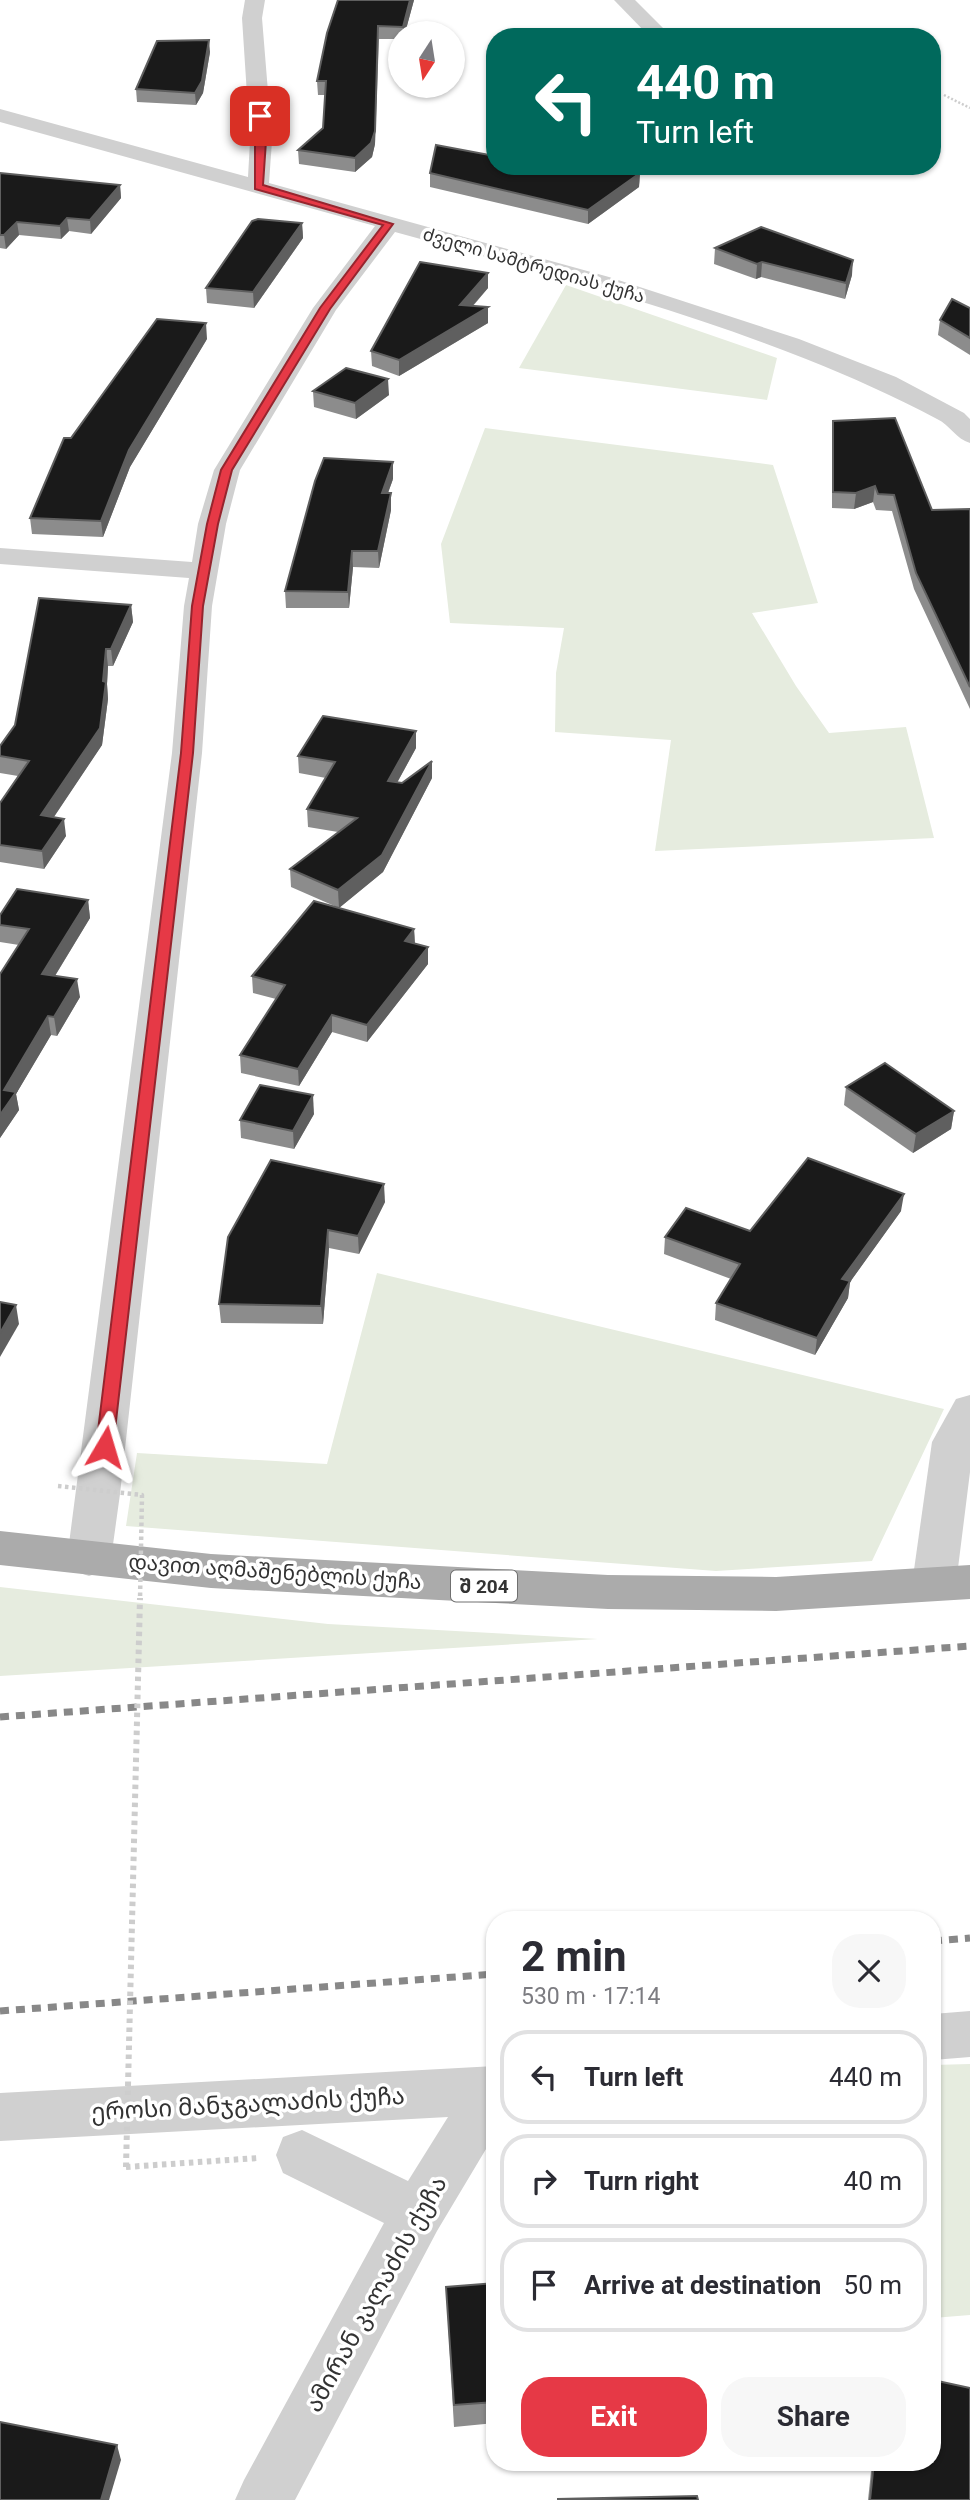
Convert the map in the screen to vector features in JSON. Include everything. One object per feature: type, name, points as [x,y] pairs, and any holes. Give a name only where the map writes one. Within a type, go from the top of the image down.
[{"type":"main road","name":"დავით აღმაშენებლის ქუჩა","points":[[0,1548],[211,1571],[608,1592],[776,1594],[952,1583]]},
{"type":"street","points":[[255,0],[252,18],[261,141],[258,187]]},
{"type":"street","points":[[624,0],[653,28]]},
{"type":"street","name":"ძველი სამტრედიას ქუჩა","points":[[0,115],[601,282],[790,344],[887,383],[955,418],[970,435]]},
{"type":"street","points":[[89,1559],[99,1494],[185,767],[198,606],[212,524],[227,470],[325,308],[389,224]]},
{"type":"street","points":[[0,556],[204,571]]},
{"type":"street","points":[[952,1583],[953,1442],[970,1410]]},
{"type":"street","points":[[941,2036],[970,2034]]},
{"type":"street","name":"ეროსი მანჯგალაძის ქუჩა","points":[[0,2117],[486,2090]]},
{"type":"street","name":"ამირან კალაძის ქუჩა","points":[[264,2500],[418,2213],[486,2103]]},
{"type":"street","points":[[302,2155],[418,2213]]},
{"type":"path","points":[[944,95],[970,108]]},
{"type":"path","points":[[58,1486],[142,1495],[126,2167],[302,2155]]},
{"type":"shaded area","points":[[566,285],[777,358],[767,400],[519,368]]},
{"type":"shaded area","points":[[485,428],[773,465],[818,603],[752,613],[796,686],[829,733],[906,727],[934,838],[655,851],[671,740],[555,732],[556,673],[564,628],[450,623],[441,544]]},
{"type":"shaded area","points":[[377,1273],[944,1409],[872,1561],[716,1571],[126,1526],[137,1453],[327,1464]]},
{"type":"shaded area","points":[[0,1587],[328,1624],[598,1639],[0,1676]]},
{"type":"shaded area","points":[[970,2064],[970,2315],[941,2317],[941,2065]]},
{"type":"building","points":[[338,0],[410,0],[405,21],[388,21],[388,26],[378,26],[375,131],[371,143],[355,158],[298,150],[323,128],[326,81],[317,81],[327,33]]},
{"type":"building","points":[[209,40],[202,81],[195,93],[136,89],[157,41]]},
{"type":"building","points":[[436,145],[486,154],[486,175],[637,175],[588,210],[430,173]]},
{"type":"building","points":[[0,173],[120,185],[90,220],[67,218],[60,226],[17,222],[4,235],[0,235]]},
{"type":"building","points":[[258,219],[302,223],[253,292],[206,288],[252,221]]},
{"type":"building","points":[[761,227],[853,260],[846,283],[762,262],[757,264],[715,248]]},
{"type":"building","points":[[420,262],[488,273],[460,305],[488,307],[399,360],[371,351]]},
{"type":"building","points":[[952,299],[970,308],[970,338],[940,320]]},
{"type":"building","points":[[157,319],[206,323],[129,450],[101,521],[30,518],[64,438],[71,438]]},
{"type":"building","points":[[346,368],[388,379],[355,403],[313,391]]},
{"type":"building","points":[[895,418],[932,510],[970,509],[970,687],[916,573],[894,495],[878,494],[875,486],[856,493],[833,492],[833,421]]},
{"type":"building","points":[[324,458],[393,462],[382,493],[391,493],[378,551],[352,551],[348,592],[285,591],[315,481]]},
{"type":"building","points":[[39,598],[131,605],[111,649],[106,649],[103,681],[106,682],[100,728],[41,815],[64,819],[42,851],[0,845],[0,803],[29,761],[0,756],[0,746],[15,725]]},
{"type":"building","points":[[323,716],[416,731],[388,781],[402,783],[432,761],[382,855],[338,890],[290,869],[357,818],[307,809],[335,762],[298,756]]},
{"type":"building","points":[[17,889],[88,900],[42,974],[77,979],[54,1017],[48,1016],[4,1090],[16,1092],[0,1115],[0,974],[29,929],[0,925],[0,915]]},
{"type":"building","points":[[314,901],[414,929],[405,941],[428,947],[367,1025],[332,1015],[298,1069],[240,1055],[285,985],[252,976]]},
{"type":"building","points":[[885,1063],[954,1111],[916,1134],[846,1087]]},
{"type":"building","points":[[260,1085],[313,1095],[293,1131],[240,1120]]},
{"type":"building","points":[[808,1158],[904,1194],[842,1279],[850,1281],[817,1338],[716,1303],[740,1264],[665,1237],[686,1208],[750,1231]]},
{"type":"building","points":[[271,1160],[384,1184],[358,1236],[328,1230],[321,1306],[219,1304],[228,1237]]},
{"type":"building","points":[[0,1302],[16,1305],[0,1333]]},
{"type":"building","points":[[486,2284],[486,2403],[454,2405],[446,2287]]},
{"type":"building","points":[[941,2382],[970,2388],[970,2500],[870,2500],[873,2471],[941,2471]]},
{"type":"building","points":[[0,2422],[117,2445],[101,2500],[0,2500]]},
{"type":"building","points":[[697,2496],[698,2500],[558,2500],[558,2499]]},
{"type":"railway","points":[[0,1717],[970,1646]]},
{"type":"railway","points":[[941,1940],[970,1938]]},
{"type":"railway","points":[[0,2011],[486,1975]]},
{"type":"route","points":[[105,1447],[187,753],[198,606],[212,524],[227,470],[325,308],[389,224],[258,187],[260,116]]}]
